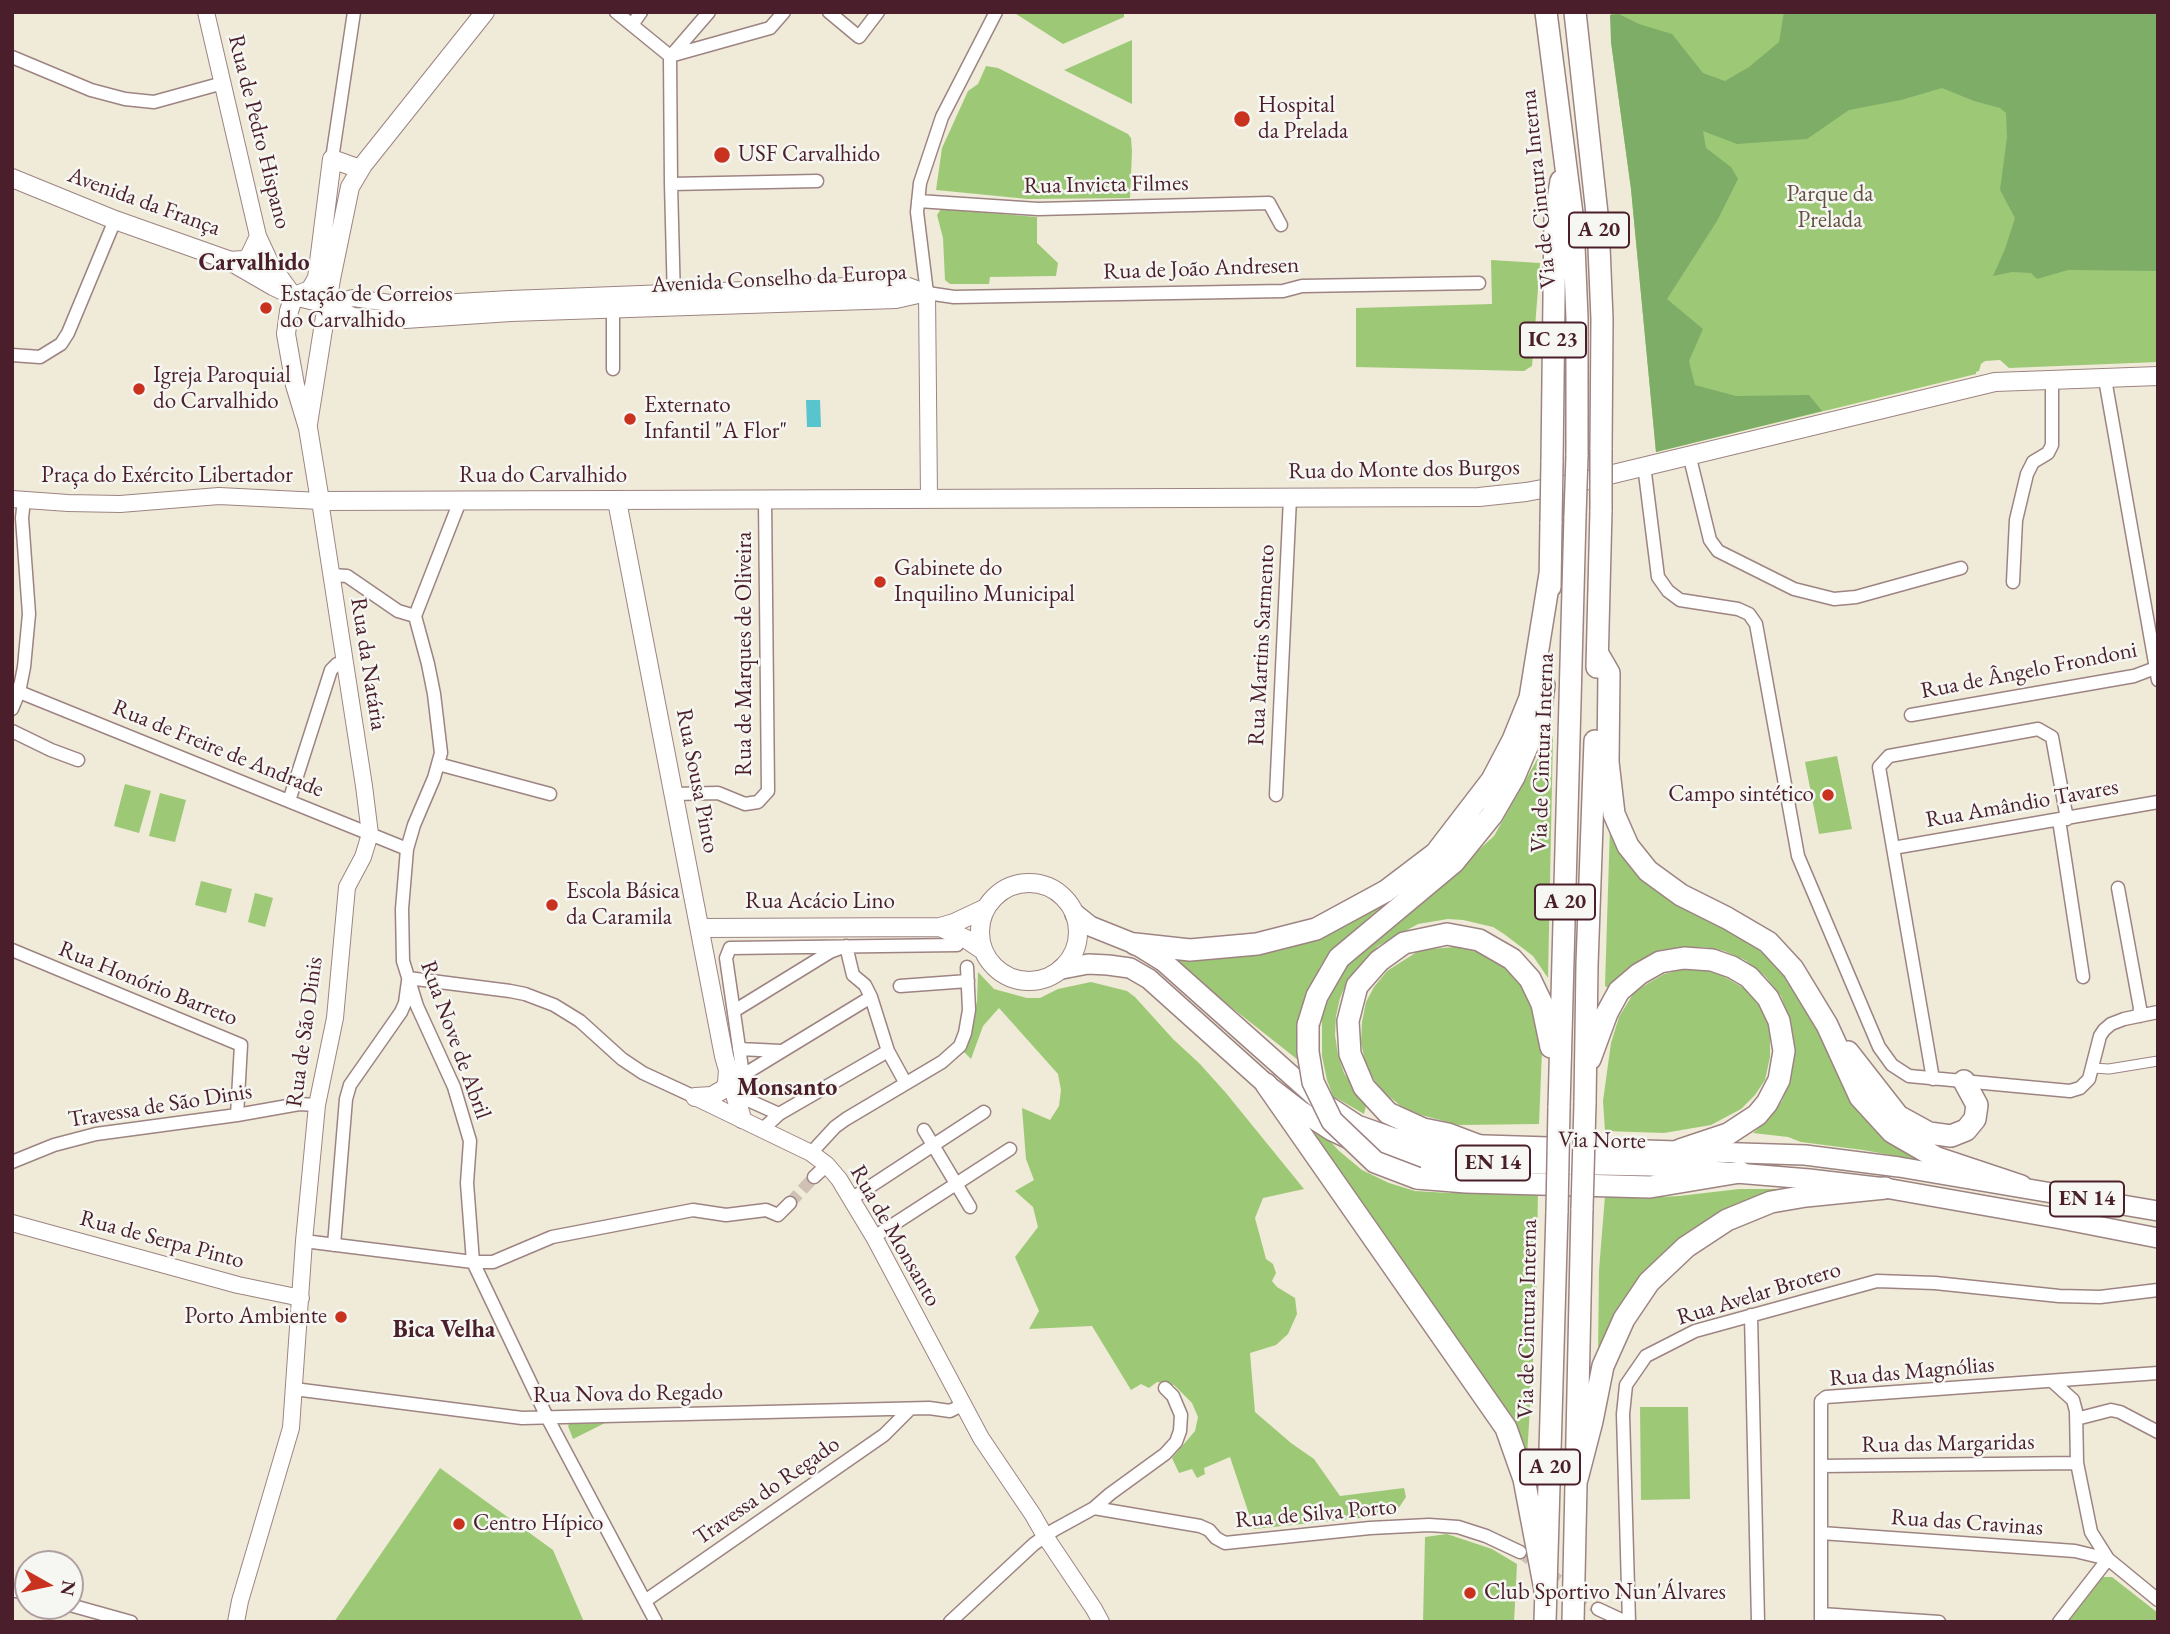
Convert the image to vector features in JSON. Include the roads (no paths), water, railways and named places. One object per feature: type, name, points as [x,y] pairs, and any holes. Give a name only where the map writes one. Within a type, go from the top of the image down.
[{"type":"highway","name":"Via de Cintura Interna","points":[[1545,1622],[1577,456],[1575,269],[1565,154],[1546,12]]},
{"type":"highway","name":"A 20","points":[[1573,1622],[1585,1071],[1598,654],[1602,319],[1598,223],[1575,12]]},
{"type":"highway","name":"IC 23","points":[[1550,574],[1555,218],[1565,154]]},
{"type":"highway","points":[[1135,944],[1190,950],[1258,944],[1316,929],[1386,891],[1436,853],[1492,780],[1513,740],[1530,698],[1550,574]]},
{"type":"highway","points":[[1550,574],[1549,638],[1540,715],[1514,777],[1492,815],[1454,862],[1339,958],[1317,996],[1308,1025],[1308,1052],[1314,1082],[1332,1121],[1376,1162],[1417,1178],[1466,1182],[1650,1187],[1740,1172]]},
{"type":"highway","points":[[1598,654],[1609,673],[1608,762],[1614,814],[1628,846],[1648,871],[1681,895],[1768,942],[1793,969],[1827,1025],[1860,1097],[1892,1132],[1937,1158],[2021,1186]]},
{"type":"highway","name":"Via Norte","points":[[1075,914],[1090,926],[1135,944],[1164,962],[1319,1100],[1357,1125],[1391,1137],[1421,1143],[1805,1155],[2021,1186],[2158,1212]]},
{"type":"highway","points":[[1478,1145],[1448,1134],[1423,1129],[1388,1113],[1364,1087],[1350,1054],[1348,1021],[1357,986],[1379,961],[1404,943],[1447,934],[1479,940],[1512,959],[1530,979],[1542,1004],[1559,1099]]},
{"type":"highway","points":[[1585,1071],[1607,1013],[1619,991],[1639,974],[1660,962],[1684,958],[1712,960],[1749,977],[1768,998],[1779,1021],[1784,1051],[1779,1080],[1757,1115],[1728,1134],[1680,1150]]},
{"type":"highway","name":"Via Norte","points":[[1062,968],[1088,964],[1108,965],[1130,968],[1139,973],[1266,1084],[1301,1111],[1332,1131],[1375,1151],[1439,1162],[1651,1166],[1740,1172],[1885,1188],[2158,1238]]},
{"type":"highway","points":[[1827,1025],[1898,1116],[1928,1133],[1951,1136],[1966,1130],[1975,1119],[1977,1105],[1964,1081]]},
{"type":"highway","points":[[1266,1084],[1506,1428],[1524,1479],[1546,1595]]},
{"type":"highway","points":[[1577,1479],[1603,1366],[1625,1319],[1648,1282],[1686,1248],[1727,1220],[1772,1202],[1885,1188]]},
{"type":"main road","points":[[308,428],[327,304],[350,187],[360,169],[485,12]]},
{"type":"main road","points":[[308,428],[295,386],[286,334],[289,311],[294,296],[310,290],[317,278],[332,159],[360,169]]},
{"type":"main road","name":"Avenida da França","points":[[12,178],[115,220],[228,260],[294,296],[327,304]]},
{"type":"main road","points":[[330,179],[343,181],[350,187]]},
{"type":"main road","name":"Rua do Monte dos Burgos","points":[[765,500],[1489,496],[1580,482],[1995,382],[2158,376]]},
{"type":"main road","name":"Praça do Exército Libertador","points":[[308,428],[320,501]]},
{"type":"main road","name":"Rua do Carvalhido","points":[[320,501],[765,500]]},
{"type":"main road","name":"Rua Sousa Pinto","points":[[617,501],[701,928],[735,1073],[742,1119]]},
{"type":"main road","points":[[1038,884],[1054,890],[1066,900],[1075,914],[1077,943],[1072,957],[1049,977],[1034,981],[1018,980],[998,970],[984,951],[981,925],[986,908],[1006,888],[1038,884]]},
{"type":"main road","name":"Rua Acácio Lino","points":[[701,928],[940,927],[986,908]]},
{"type":"main road","name":"Rua Acácio Lino","points":[[940,927],[984,951]]},
{"type":"main road","points":[[695,1097],[712,1096],[724,1089],[735,1073]]},
{"type":"street","name":"Rua de Pedro Hispano","points":[[206,12],[258,236],[271,264],[294,296]]},
{"type":"street","points":[[332,159],[354,12]]},
{"type":"street","points":[[616,12],[670,56]]},
{"type":"street","points":[[632,25],[641,12]]},
{"type":"street","points":[[674,300],[670,56],[709,12]]},
{"type":"street","points":[[670,56],[770,28],[784,12]]},
{"type":"street","points":[[829,12],[859,37],[878,12]]},
{"type":"street","points":[[929,499],[926,293],[917,212],[920,183],[942,117],[996,12]]},
{"type":"street","points":[[12,57],[91,90],[135,100],[155,102],[223,83]]},
{"type":"street","points":[[671,184],[817,181]]},
{"type":"street","name":"Rua Invicta Filmes","points":[[918,201],[1038,209],[1269,203],[1281,225]]},
{"type":"street","points":[[12,355],[40,357],[61,344],[73,323],[115,220]]},
{"type":"street","points":[[228,260],[238,260],[249,255],[258,236]]},
{"type":"street","name":"Rua de João Andresen","points":[[926,293],[948,297],[980,297],[1283,291],[1302,286],[1479,283]]},
{"type":"street","name":"Avenida Conselho da Europa","points":[[327,304],[353,316],[405,320],[612,309],[674,300],[903,284],[926,293]]},
{"type":"street","name":"Avenida Conselho da Europa","points":[[327,304],[353,298],[405,306],[510,299],[674,300]]},
{"type":"street","points":[[612,309],[613,369]]},
{"type":"street","points":[[2013,582],[2016,520],[2021,493],[2033,462],[2048,453],[2052,444],[2052,379]]},
{"type":"street","points":[[2105,379],[2157,672]]},
{"type":"street","points":[[1689,454],[1710,540],[1718,551],[1794,589],[1834,599],[1856,597],[1961,568]]},
{"type":"street","points":[[1644,465],[1658,577],[1668,592],[1680,600],[1738,609],[1749,614],[1756,624],[1798,856],[1885,1057],[1899,1071],[1909,1076],[2070,1091],[2080,1088],[2089,1079],[2104,1030],[2111,1024],[2158,1012]]},
{"type":"street","name":"Praça do Exército Libertador","points":[[16,503],[120,504],[219,495],[320,501]]},
{"type":"street","name":"Rua Martins Sarmento","points":[[1276,794],[1290,498]]},
{"type":"street","name":"Rua de Marques de Oliveira","points":[[674,794],[718,793],[745,804],[758,802],[768,790],[765,500]]},
{"type":"street","name":"Rua da Natária","points":[[320,501],[370,834]]},
{"type":"street","points":[[332,575],[347,576],[398,611],[415,616],[460,501]]},
{"type":"street","points":[[12,709],[24,667],[29,614],[22,518],[16,503]]},
{"type":"street","name":"Rua Nove de Abril","points":[[415,616],[434,694],[441,753],[407,849],[402,909],[402,961],[426,1029],[454,1087],[470,1141],[467,1183],[473,1262],[547,1417],[656,1622]]},
{"type":"street","points":[[289,801],[331,670],[337,664],[345,662]]},
{"type":"street","name":"Rua de Ângelo Frondoni","points":[[1911,715],[2157,672]]},
{"type":"street","name":"Rua de Freire de Andrade","points":[[16,690],[407,849]]},
{"type":"street","points":[[1933,1079],[1879,767],[1888,756],[2038,729],[2052,737],[2083,977]]},
{"type":"street","points":[[12,731],[78,760]]},
{"type":"street","points":[[438,764],[550,794]]},
{"type":"street","name":"Rua Amândio Tavares","points":[[1893,848],[2158,802]]},
{"type":"street","name":"Rua de São Dinis","points":[[236,1622],[291,1428],[317,1105],[335,1018],[347,887],[363,858],[370,834]]},
{"type":"street","points":[[2118,888],[2140,1008],[2139,1016]]},
{"type":"street","points":[[779,1114],[750,1101],[735,1073],[739,1049],[726,958],[730,948],[957,945]]},
{"type":"street","points":[[846,946],[853,975],[864,985],[871,997],[888,1051],[905,1082]]},
{"type":"street","points":[[734,1011],[830,952],[846,946]]},
{"type":"street","name":"Rua Honório Barreto","points":[[12,950],[241,1045],[237,1115]]},
{"type":"street","points":[[811,1153],[846,1119],[942,1062],[960,1046],[969,1010],[967,974],[901,986]]},
{"type":"street","points":[[334,1245],[346,1099],[350,1085],[401,1012],[405,1003],[408,978]]},
{"type":"street","name":"Rua de Monsanto","points":[[408,978],[510,991],[554,1005],[580,1021],[622,1059],[643,1073],[764,1129],[811,1153],[827,1165],[874,1237],[981,1438],[1101,1622]]},
{"type":"street","points":[[735,1073],[782,1051],[871,997]]},
{"type":"street","points":[[739,1049],[782,1051]]},
{"type":"street","points":[[764,1129],[779,1114],[888,1051]]},
{"type":"street","points":[[2092,1068],[2109,1069],[2158,1061]]},
{"type":"street","name":"Travessa de São Dinis","points":[[12,1162],[54,1145],[96,1135],[299,1104],[317,1105]]},
{"type":"street","points":[[851,1199],[985,1112]]},
{"type":"street","points":[[924,1130],[970,1207]]},
{"type":"street","points":[[874,1237],[1010,1149]]},
{"type":"street","points":[[814,1177],[827,1165]]},
{"type":"street","points":[[304,1241],[473,1262],[493,1262],[552,1237],[693,1210],[726,1215],[766,1210],[778,1215],[790,1203]]},
{"type":"street","name":"Rua de Serpa Pinto","points":[[12,1223],[238,1285],[301,1298]]},
{"type":"street","name":"Rua Avelar Brotero","points":[[1627,1622],[1629,1607],[1623,1451],[1626,1385],[1646,1356],[1695,1331],[1877,1281],[1936,1283],[2059,1296],[2100,1297],[2158,1290]]},
{"type":"street","points":[[1751,1315],[1758,1622]]},
{"type":"street","points":[[2052,1381],[2158,1373]]},
{"type":"street","points":[[2052,1381],[2073,1400],[2077,1411],[2077,1463],[2091,1532],[2109,1559],[2158,1600]]},
{"type":"street","name":"Rua das Magnólias","points":[[1821,1618],[1821,1401],[1826,1397],[2052,1381]]},
{"type":"street","points":[[950,1622],[1045,1536],[1094,1508],[1165,1454],[1176,1442],[1181,1415],[1173,1396],[1165,1388]]},
{"type":"street","name":"Rua Nova do Regado","points":[[294,1389],[522,1418],[929,1409],[950,1411],[962,1405]]},
{"type":"street","name":"Travessa do Regado","points":[[645,1601],[884,1435],[909,1410]]},
{"type":"street","points":[[2076,1419],[2111,1410],[2158,1432]]},
{"type":"street","name":"Rua das Margaridas","points":[[1821,1466],[2077,1463]]},
{"type":"street","name":"Rua de Silva Porto","points":[[1094,1508],[1200,1526],[1225,1544],[1370,1528],[1429,1525],[1458,1527],[1486,1536],[1520,1552]]},
{"type":"street","name":"Rua das Cravinas","points":[[1821,1533],[2075,1551],[2109,1559]]},
{"type":"street","points":[[2059,1622],[2109,1559]]},
{"type":"street","points":[[84,1609],[131,1622]]},
{"type":"street","points":[[1598,1609],[1627,1622]]},
{"type":"street","points":[[1821,1618],[1939,1622]]},
{"type":"water","points":[[806,400],[820,400],[821,427],[807,427]]},
{"type":"tunnel","points":[[790,1203],[814,1177]]},
{"type":"tunnel","points":[[1520,1552],[1598,1609]]},
{"type":"place","name":"Hospital da Prelada","points":[[1242,119]]},
{"type":"place","name":"USF Carvalhido","points":[[722,155]]},
{"type":"place","name":"Estação de Correios do Carvalhido","points":[[266,308]]},
{"type":"place","name":"Igreja Paroquial do Carvalhido","points":[[139,389]]},
{"type":"place","name":"Externato Infantil \"A Flor\"","points":[[630,419]]},
{"type":"place","name":"Gabinete do Inquilino Municipal","points":[[880,582]]},
{"type":"place","name":"Campo sintético","points":[[1828,795]]},
{"type":"place","name":"Escola Básica da Caramila","points":[[552,905]]},
{"type":"place","name":"Porto Ambiente","points":[[341,1317]]},
{"type":"place","name":"Centro Hípico","points":[[459,1524]]},
{"type":"place","name":"Club Sportivo Nun'Álvares","points":[[1470,1593]]},
{"type":"district","name":"Carvalhido","points":[[254,263]]},
{"type":"district","name":"Monsanto","points":[[787,1088]]},
{"type":"district","name":"Bica Velha","points":[[444,1330]]},
{"type":"park label","name":"Parque da Prelada","points":[[1830,208]]}]
